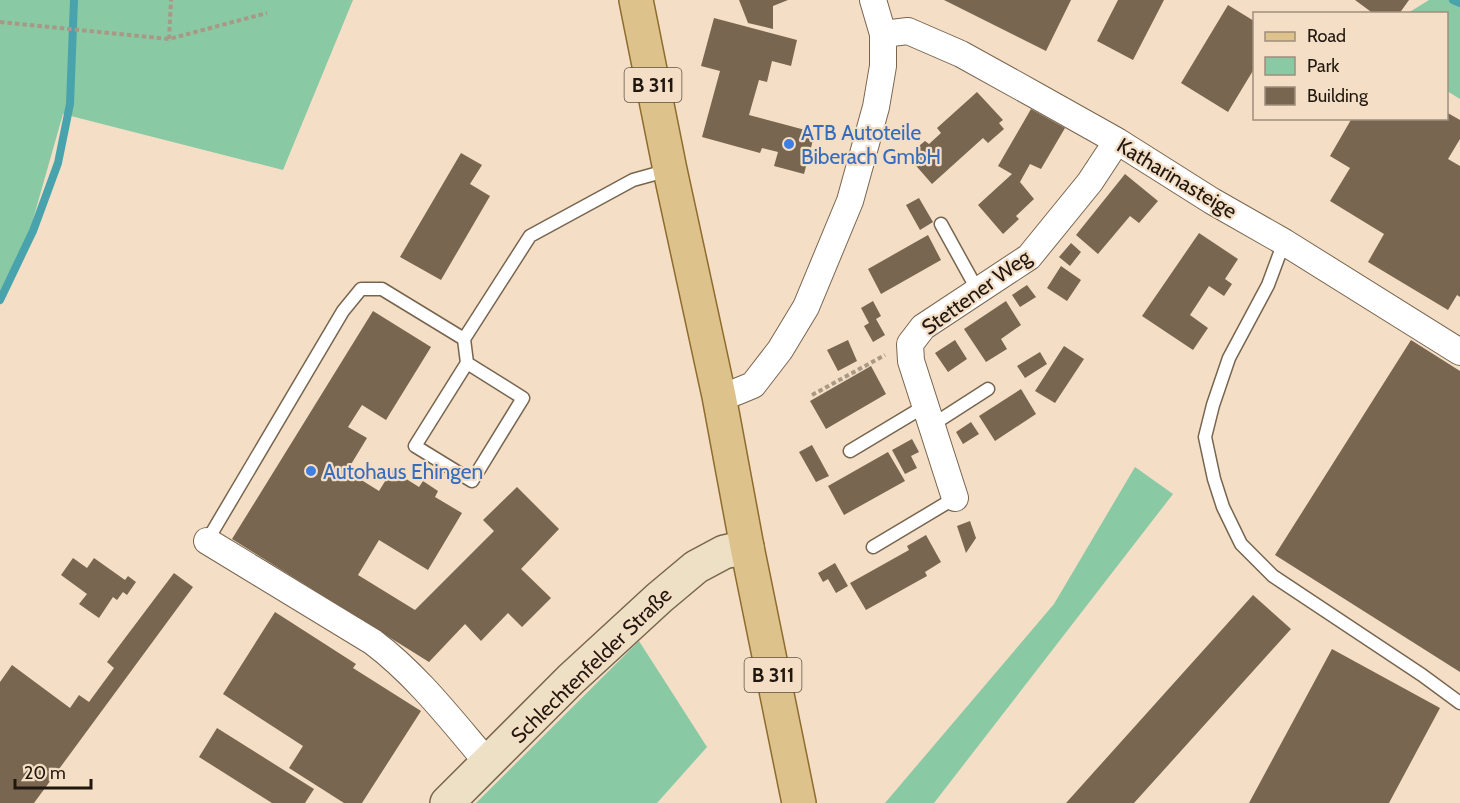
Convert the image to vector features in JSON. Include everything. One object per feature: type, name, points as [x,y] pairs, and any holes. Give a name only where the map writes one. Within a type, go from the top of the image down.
[{"type":"main road","name":"B 311","points":[[636,0],[719,396],[799,803]]},
{"type":"street","points":[[719,396],[753,385],[780,350],[807,307],[850,201],[872,124],[883,66],[883,34],[873,0]]},
{"type":"street","name":"Katharinasteige","points":[[883,34],[908,31],[961,54],[1117,141],[1460,352]]},
{"type":"street","name":"Stettener Weg","points":[[954,498],[911,361],[910,344],[923,327],[1029,257],[1090,182],[1117,141]]},
{"type":"street","points":[[207,541],[373,642],[395,659],[423,687],[488,763]]},
{"type":"street","name":"Schlechtenfelder Straße","points":[[447,803],[571,679],[674,585],[696,567],[724,552],[747,547]]},
{"type":"lane","points":[[467,363],[523,398],[472,481],[415,446],[467,363],[464,339],[530,236],[633,180],[670,170]]},
{"type":"lane","points":[[941,225],[978,291]]},
{"type":"lane","points":[[1284,242],[1268,285],[1229,358],[1205,437],[1223,507],[1241,544],[1273,576],[1422,675],[1460,704]]},
{"type":"lane","points":[[207,541],[343,311],[361,289],[381,289],[464,339]]},
{"type":"lane","points":[[850,451],[988,389]]},
{"type":"lane","points":[[873,547],[954,498]]},
{"type":"path","points":[[169,39],[171,0]]},
{"type":"path","points":[[0,22],[169,39],[267,13]]},
{"type":"path","points":[[812,395],[891,351],[910,344]]},
{"type":"green space","points":[[0,0],[353,0],[283,170],[63,114],[30,230],[0,291]]},
{"type":"green space","points":[[1429,0],[1460,0],[1460,99],[1448,92],[1448,12],[1410,12]]},
{"type":"green space","points":[[1135,467],[1173,494],[934,803],[885,803],[1054,604]]},
{"type":"green space","points":[[639,641],[707,747],[657,803],[476,803]]},
{"type":"building","points":[[739,0],[788,0],[773,6],[773,29],[748,23]]},
{"type":"building","points":[[944,0],[1071,0],[1046,51]]},
{"type":"building","points":[[1118,0],[1164,0],[1133,60],[1097,41]]},
{"type":"building","points":[[1355,0],[1409,0],[1400,12],[1371,12]]},
{"type":"building","points":[[1228,5],[1253,20],[1253,71],[1228,112],[1181,83]]},
{"type":"building","points":[[714,18],[797,40],[791,66],[772,61],[767,82],[759,80],[749,115],[809,131],[813,140],[804,174],[774,166],[778,152],[762,148],[760,153],[702,137],[720,71],[701,66]]},
{"type":"building","points":[[977,92],[1003,120],[999,123],[1004,129],[988,143],[983,138],[932,184],[911,160],[918,154],[914,150],[925,141],[929,144],[941,133],[937,128]]},
{"type":"building","points":[[1031,109],[1065,128],[1041,169],[1030,164],[1020,182],[1034,199],[1016,216],[1019,219],[1003,234],[978,205],[1012,174],[998,166]]},
{"type":"building","points":[[1448,113],[1460,120],[1460,139],[1448,159],[1460,166],[1460,297],[1457,295],[1448,310],[1368,262],[1384,234],[1330,201],[1350,168],[1330,156],[1351,120],[1448,120]]},
{"type":"building","points":[[461,153],[482,165],[470,184],[490,196],[441,280],[400,257]]},
{"type":"building","points":[[1125,174],[1158,201],[1139,223],[1130,216],[1098,254],[1076,235]]},
{"type":"building","points":[[919,198],[933,222],[920,230],[906,205]]},
{"type":"building","points":[[1199,233],[1238,259],[1225,279],[1232,284],[1224,296],[1209,286],[1190,315],[1208,328],[1193,350],[1142,316]]},
{"type":"building","points":[[928,235],[941,260],[881,294],[868,269]]},
{"type":"building","points":[[1071,243],[1081,252],[1070,266],[1059,257]]},
{"type":"building","points":[[1061,266],[1081,280],[1067,301],[1047,288]]},
{"type":"building","points":[[1027,285],[1036,297],[1020,307],[1012,295]]},
{"type":"building","points":[[873,301],[881,316],[876,319],[885,335],[873,342],[864,326],[869,323],[861,308]]},
{"type":"building","points":[[1006,301],[1021,325],[1001,339],[1007,349],[986,362],[964,329]]},
{"type":"building","name":"Autohaus Ehingen","points":[[373,311],[431,347],[386,420],[362,405],[348,427],[367,438],[347,471],[379,491],[392,470],[419,487],[423,481],[438,491],[435,497],[462,513],[428,570],[379,540],[358,575],[415,610],[494,531],[483,520],[517,487],[559,529],[521,569],[551,598],[522,627],[508,613],[481,641],[465,624],[429,662],[232,539]]},
{"type":"building","points":[[848,340],[857,361],[838,371],[827,350]]},
{"type":"building","points":[[955,340],[967,359],[948,372],[935,353]]},
{"type":"building","points":[[1411,340],[1460,371],[1460,672],[1275,555]]},
{"type":"building","points":[[1064,346],[1084,359],[1055,403],[1035,391]]},
{"type":"building","points":[[1040,352],[1047,364],[1025,378],[1017,366]]},
{"type":"building","points":[[871,366],[886,394],[826,429],[810,401]]},
{"type":"building","points":[[1021,389],[1036,414],[995,441],[979,416]]},
{"type":"building","points":[[971,422],[979,434],[963,444],[956,432]]},
{"type":"building","points":[[912,439],[919,452],[911,456],[917,468],[905,474],[892,450]]},
{"type":"building","points":[[812,445],[829,476],[816,482],[799,452]]},
{"type":"building","points":[[888,452],[905,481],[844,515],[828,486]]},
{"type":"building","points":[[970,521],[976,538],[966,553],[957,526]]},
{"type":"building","points":[[926,535],[941,562],[925,572],[927,576],[866,610],[850,583],[909,550],[907,546]]},
{"type":"building","points":[[73,558],[87,568],[94,558],[125,580],[128,576],[136,582],[127,595],[123,592],[117,600],[113,597],[99,618],[79,604],[87,594],[61,575]]},
{"type":"building","points":[[835,563],[848,586],[836,593],[828,579],[823,582],[818,573]]},
{"type":"building","points":[[174,573],[193,587],[34,803],[0,803],[0,682],[12,665],[70,708],[79,695],[89,702],[114,668],[107,662]]},
{"type":"building","points":[[1253,595],[1291,629],[1134,803],[1066,803]]},
{"type":"building","points":[[275,612],[356,664],[353,668],[421,711],[362,803],[344,803],[289,768],[303,746],[223,694]]},
{"type":"building","points":[[1332,649],[1440,708],[1389,803],[1249,803]]},
{"type":"building","points":[[217,728],[314,789],[305,803],[272,803],[199,757]]},
{"type":"waterway","points":[[0,300],[33,231],[58,163],[70,104],[74,0]]},
{"type":"waterway","points":[[1453,0],[1460,3]]},
{"type":"place","name":"ATB Autoteile Biberach GmbH","points":[[789,144]]},
{"type":"place","name":"Autohaus Ehingen","points":[[311,471]]}]
